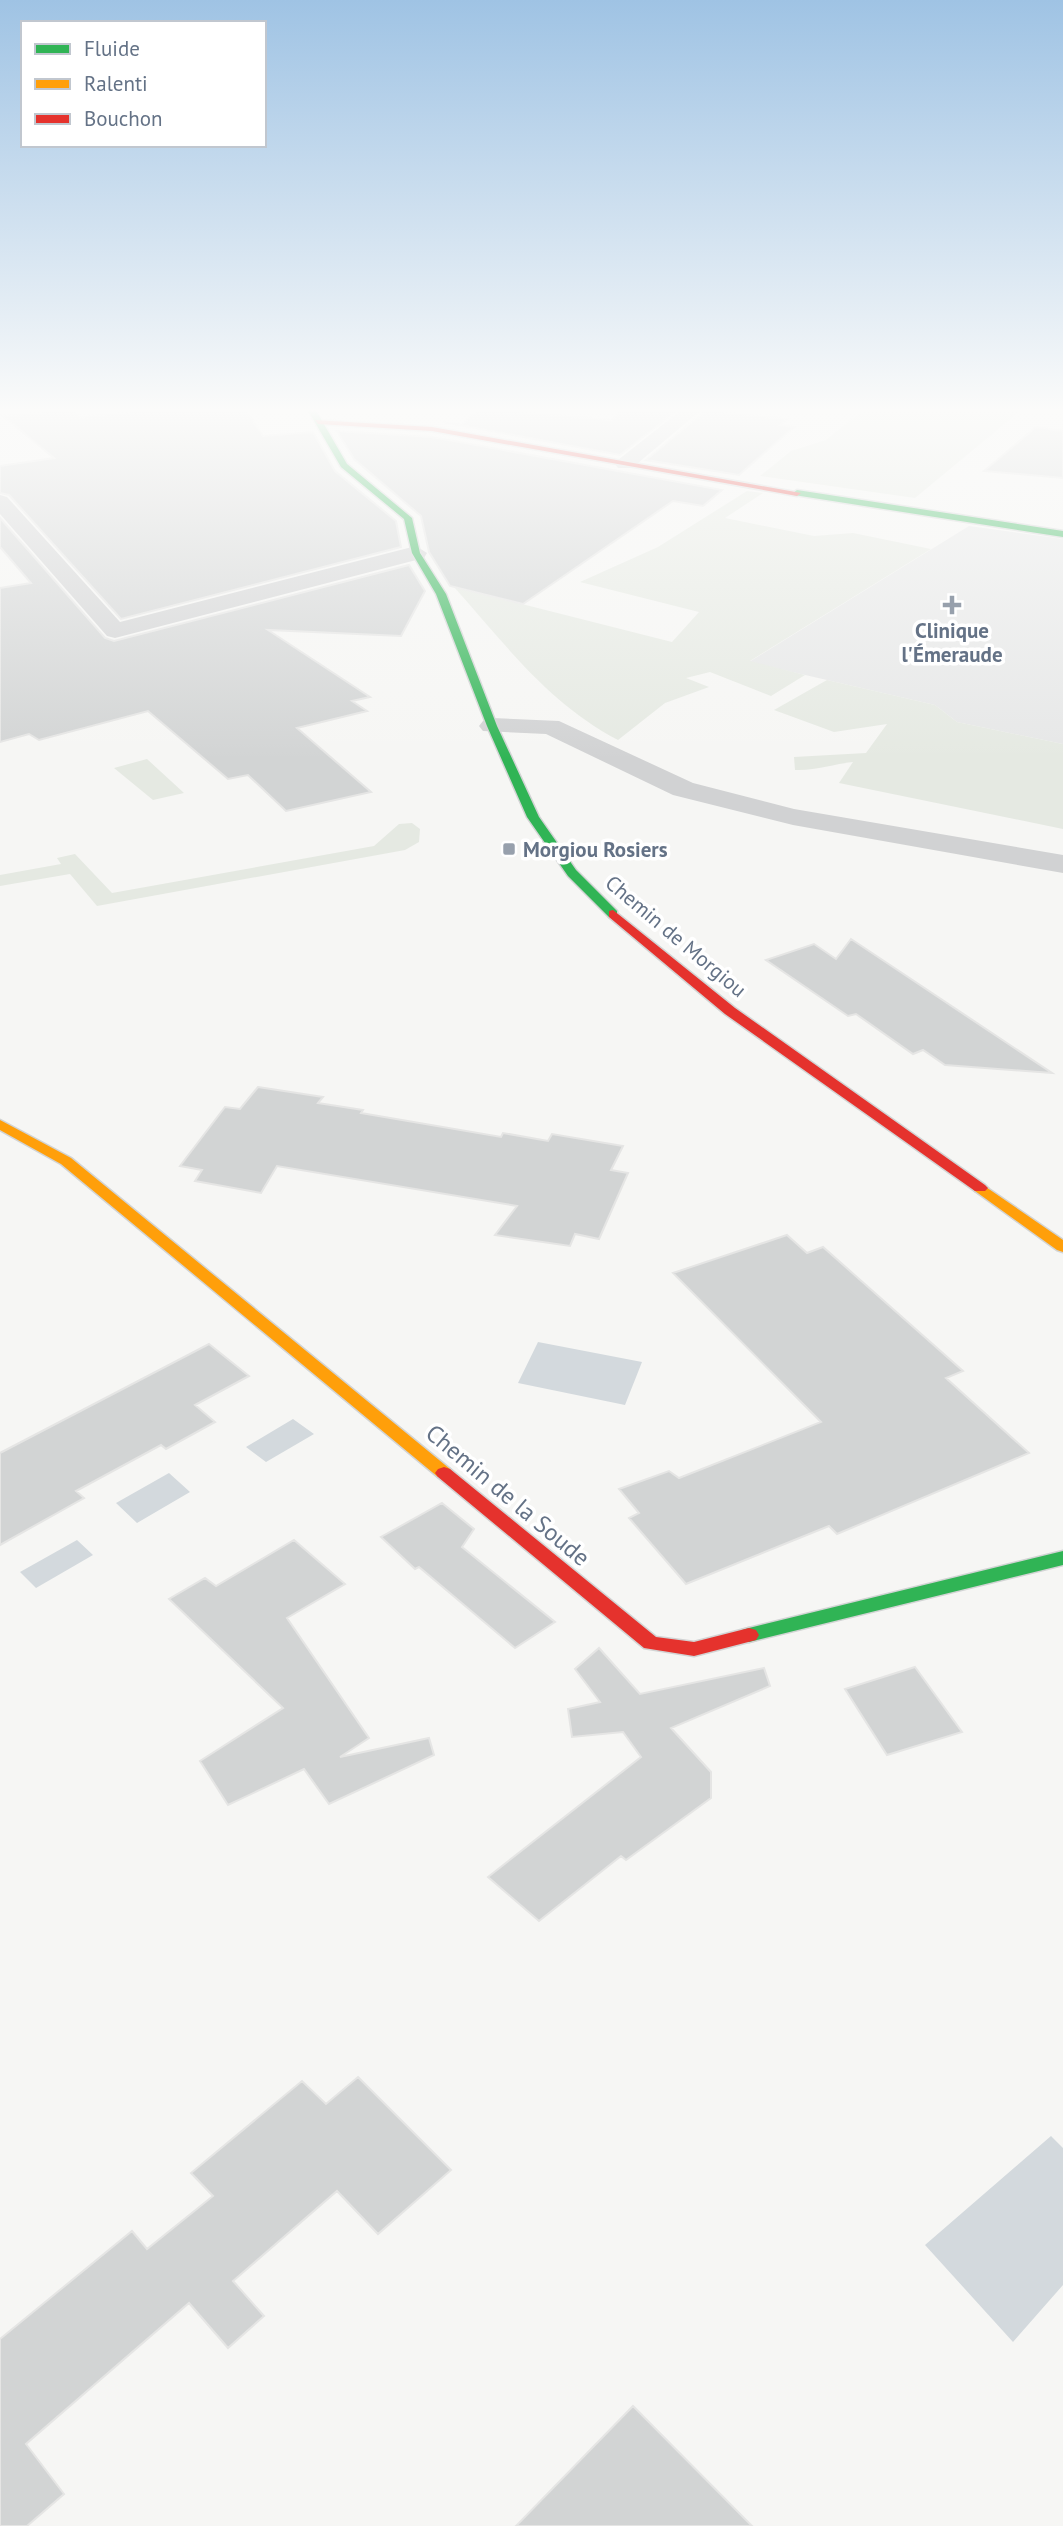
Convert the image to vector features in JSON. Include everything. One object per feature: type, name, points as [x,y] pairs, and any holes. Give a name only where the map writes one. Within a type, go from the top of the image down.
[{"type":"street","points":[[22,525],[115,631],[416,553]]},
{"type":"street","name":"Chemin de Morgiou","points":[[410,525],[416,553],[442,594],[492,726],[536,822],[572,873],[630,930],[730,1011],[1063,1247]]},
{"type":"street","points":[[1006,525],[1063,534]]},
{"type":"street","points":[[492,726],[550,726],[683,789],[793,817],[1063,864]]},
{"type":"street","name":"Chemin de la Soude","points":[[0,1124],[66,1161],[651,1643],[694,1649],[1063,1558]]},
{"type":"shaded area","points":[[693,525],[759,525],[814,536],[853,533],[931,549],[750,661],[805,675],[771,696],[710,672],[686,678],[709,687],[665,703],[618,740],[593,725],[549,690],[510,651],[454,587],[672,642],[699,612],[580,582],[658,547]]},
{"type":"shaded area","name":"Clinique l'Émeraude","points":[[969,526],[1063,539],[1063,744],[957,722],[935,705],[749,662]]},
{"type":"shaded area","points":[[827,680],[935,705],[957,722],[1063,744],[1063,829],[839,783],[853,762],[795,770],[794,757],[866,753],[887,724],[834,732],[774,710]]},
{"type":"shaded area","points":[[147,759],[184,793],[153,800],[114,768]]},
{"type":"shaded area","points":[[412,823],[420,829],[419,842],[405,850],[97,906],[70,874],[0,886],[0,875],[61,864],[57,858],[75,854],[112,893],[374,846],[399,824]]},
{"type":"shaded area","points":[[538,1342],[642,1362],[625,1405],[518,1383]]},
{"type":"shaded area","points":[[293,1419],[314,1434],[266,1462],[246,1447]]},
{"type":"shaded area","points":[[169,1473],[190,1492],[137,1523],[116,1503]]},
{"type":"shaded area","points":[[77,1540],[93,1555],[36,1588],[20,1572]]},
{"type":"shaded area","points":[[1051,2136],[1063,2148],[1063,2285],[1013,2342],[925,2245]]},
{"type":"building","points":[[0,525],[6,525],[105,638],[114,641],[409,565],[425,591],[401,636],[268,630],[370,697],[352,701],[367,711],[297,728],[371,792],[286,811],[248,775],[228,779],[148,711],[39,740],[29,734],[0,742],[0,588],[31,583],[0,547]]},
{"type":"building","points":[[36,525],[397,525],[401,547],[121,619]]},
{"type":"building","points":[[423,525],[638,525],[523,604],[450,586],[429,552]]},
{"type":"building","points":[[851,939],[1052,1073],[945,1065],[923,1050],[913,1054],[856,1014],[848,1016],[766,960],[814,944],[836,959]]},
{"type":"building","points":[[258,1087],[323,1097],[318,1103],[363,1110],[361,1113],[501,1137],[503,1133],[548,1141],[552,1134],[623,1146],[611,1170],[628,1173],[599,1239],[575,1234],[570,1246],[495,1235],[517,1206],[277,1166],[261,1193],[195,1181],[202,1170],[180,1166],[225,1107],[240,1109]]},
{"type":"building","points":[[787,1235],[807,1253],[823,1247],[963,1371],[946,1378],[1029,1453],[837,1534],[829,1526],[686,1584],[629,1518],[639,1513],[619,1489],[669,1471],[679,1478],[821,1422],[673,1273]]},
{"type":"building","points":[[209,1344],[249,1376],[195,1405],[215,1422],[166,1449],[161,1445],[76,1491],[84,1498],[0,1545],[0,1453]]},
{"type":"building","points":[[442,1503],[474,1529],[462,1547],[555,1622],[515,1648],[419,1567],[415,1569],[381,1537]]},
{"type":"building","points":[[294,1540],[345,1584],[287,1618],[369,1738],[340,1757],[429,1738],[434,1755],[329,1804],[304,1769],[228,1805],[200,1761],[283,1708],[169,1599],[205,1578],[216,1586]]},
{"type":"building","points":[[599,1648],[640,1694],[764,1668],[770,1686],[671,1728],[711,1772],[711,1798],[626,1860],[621,1856],[539,1921],[488,1877],[641,1757],[623,1732],[572,1737],[568,1709],[600,1702],[575,1669]]},
{"type":"building","points":[[915,1667],[962,1732],[887,1755],[845,1689]]},
{"type":"building","points":[[358,2077],[451,2170],[378,2234],[337,2191],[233,2281],[264,2316],[228,2348],[189,2303],[26,2444],[64,2494],[27,2526],[0,2526],[0,2339],[132,2231],[147,2249],[213,2196],[191,2173],[302,2081],[326,2104]]},
{"type":"building","points":[[633,2406],[752,2526],[516,2526]]},
{"type":"traffic: fast","points":[[410,525],[416,553],[441,594],[492,726],[533,817],[572,873],[613,914]]},
{"type":"traffic: fast","points":[[1004,525],[1063,534]]},
{"type":"traffic: fast","points":[[749,1635],[1063,1558]]},
{"type":"traffic: slow","points":[[0,1124],[66,1161],[444,1473]]},
{"type":"traffic: slow","points":[[980,1188],[1063,1247]]},
{"type":"traffic: jam","points":[[613,914],[730,1011],[980,1188]]},
{"type":"traffic: jam","points":[[444,1473],[651,1643],[694,1649],[749,1635]]},
{"type":"place","name":"Clinique l'Émeraude","points":[[952,605]]},
{"type":"place","name":"Morgiou Rosiers","points":[[509,849]]}]
